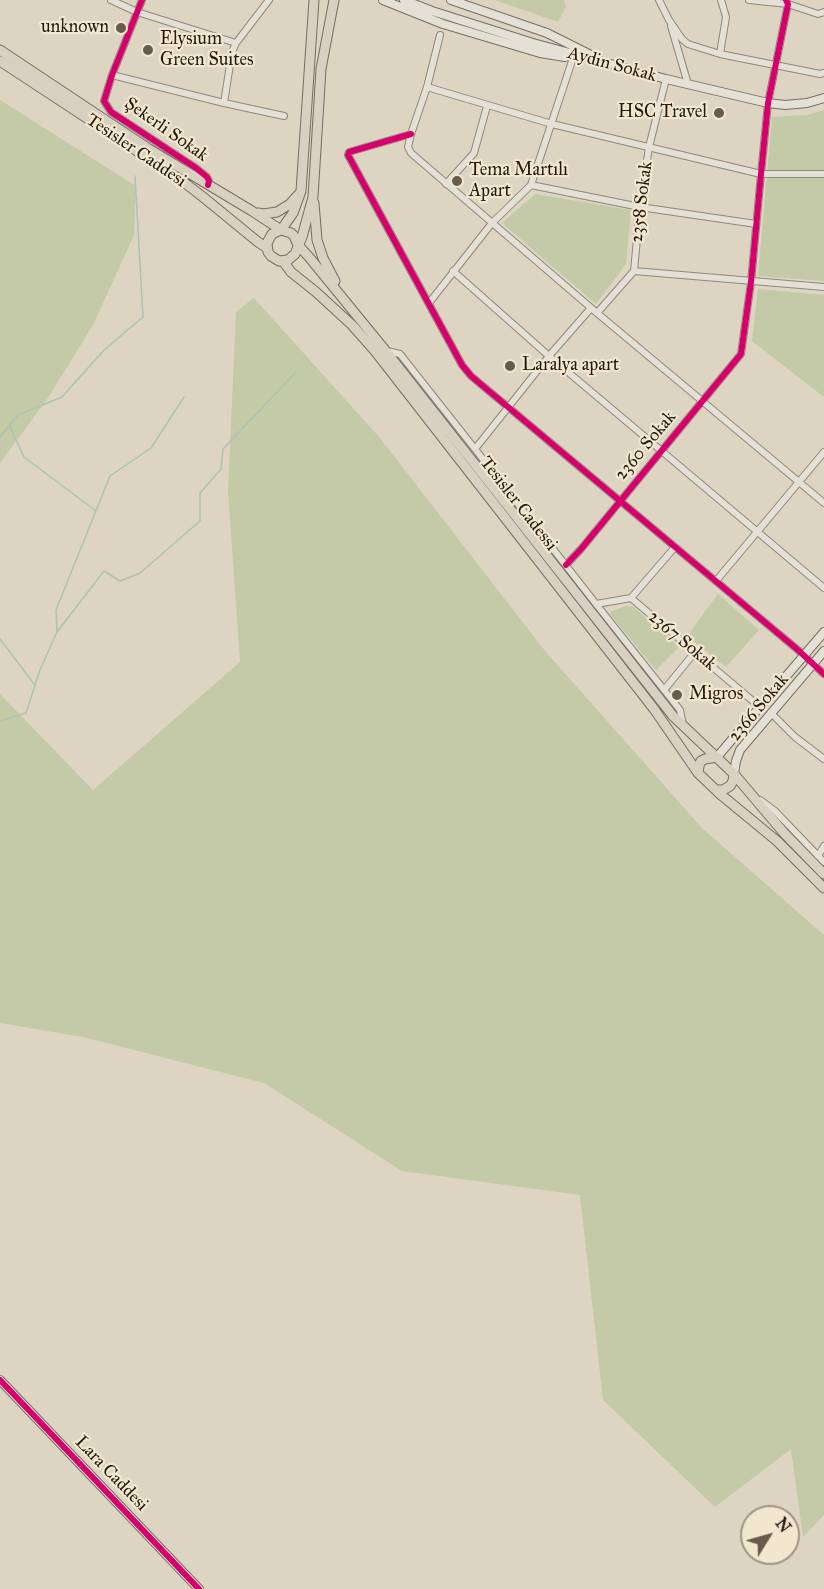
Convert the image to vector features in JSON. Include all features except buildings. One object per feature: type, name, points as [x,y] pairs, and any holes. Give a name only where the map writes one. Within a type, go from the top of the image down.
[{"type":"main road","points":[[313,197],[295,254],[288,260],[279,261],[271,256],[267,248],[269,238],[281,230],[293,213],[301,191],[314,0]]},
{"type":"main road","points":[[334,0],[321,69],[313,197],[316,236],[323,258],[358,316]]},
{"type":"main road","points":[[0,50],[152,145],[208,185],[294,236],[298,245],[358,316],[654,693],[683,726],[734,774],[779,828],[824,874]]},
{"type":"main road","name":"Tesisler Caddesi","points":[[0,61],[181,180],[267,248]]},
{"type":"main road","points":[[252,211],[263,214],[277,212],[290,204],[301,191]]},
{"type":"main road","points":[[283,261],[291,272],[352,325],[382,360],[654,709],[698,773],[772,836],[824,888]]},
{"type":"main road","points":[[698,773],[701,761],[717,758]]},
{"type":"main road","points":[[716,790],[723,790],[729,786],[734,774]]},
{"type":"street","points":[[111,0],[136,12],[236,43]]},
{"type":"street","name":"Şekerli Sokak","points":[[142,0],[104,101],[111,111],[152,145]]},
{"type":"street","points":[[224,103],[232,52],[236,43],[269,0]]},
{"type":"street","points":[[383,0],[453,27],[540,53],[607,64]]},
{"type":"street","name":"Aydin Sokak","points":[[404,0],[523,40],[607,64],[768,103],[785,105],[807,103],[824,98]]},
{"type":"street","points":[[416,0],[607,64]]},
{"type":"street","points":[[451,0],[547,33],[607,64]]},
{"type":"street","points":[[659,0],[669,20],[688,44],[720,54],[776,66],[824,73]]},
{"type":"street","points":[[720,54],[726,17],[721,0]]},
{"type":"street","points":[[749,0],[787,2],[818,14],[824,12]]},
{"type":"street","name":"2360 Sokak","points":[[566,565],[704,402],[741,354],[752,282],[768,103],[787,2]]},
{"type":"street","points":[[669,20],[688,84]]},
{"type":"street","points":[[440,35],[427,87],[411,134],[408,147],[411,153],[591,308],[824,503]]},
{"type":"street","points":[[429,303],[492,223],[531,184],[573,58]]},
{"type":"street","name":"Şekerli Sokak","points":[[112,75],[284,116]]},
{"type":"street","name":"2358 Sokak","points":[[634,271],[649,147],[666,79]]},
{"type":"street","points":[[427,87],[552,124],[760,174],[824,174]]},
{"type":"street","points":[[446,184],[474,153],[487,106]]},
{"type":"street","points":[[411,134],[349,152],[348,155],[462,365],[471,376],[824,674]]},
{"type":"street","points":[[531,184],[640,207],[756,224]]},
{"type":"street","points":[[453,271],[549,356],[824,588]]},
{"type":"street","points":[[597,313],[634,271],[824,287]]},
{"type":"street","points":[[475,449],[549,356],[591,308]]},
{"type":"street","name":"Tesisler Cadessi","points":[[385,350],[400,354],[680,710],[683,726]]},
{"type":"street","points":[[716,581],[824,452]]},
{"type":"street","points":[[631,598],[675,547]]},
{"type":"street","name":"2367 Sokak","points":[[596,604],[631,598],[760,707]]},
{"type":"street","name":"2366 Sokak","points":[[717,758],[824,632]]},
{"type":"street","name":"2366 Sokak","points":[[734,774],[740,750],[824,651]]},
{"type":"street","points":[[664,690],[695,652]]},
{"type":"street","points":[[771,712],[795,737],[824,759]]},
{"type":"street","points":[[748,790],[775,811],[824,862]]},
{"type":"street","points":[[818,856],[824,846]]},
{"type":"street","name":"Lara Caddesi","points":[[0,1380],[199,1589]]},
{"type":"green space","points":[[495,0],[564,0],[566,7],[558,22]]},
{"type":"green space","points":[[0,100],[136,186],[134,235],[93,325],[48,398],[0,463]]},
{"type":"green space","points":[[824,110],[824,281],[758,276],[772,117],[807,115]]},
{"type":"green space","points":[[535,194],[631,210],[626,264],[596,304],[502,223]]},
{"type":"green space","points":[[758,289],[824,295],[824,397],[752,341]]},
{"type":"green space","points":[[254,298],[380,438],[545,651],[702,828],[824,935],[824,1515],[803,1537],[791,1449],[715,1507],[603,1400],[580,1195],[402,1171],[264,1083],[83,1037],[0,1023],[0,694],[93,790],[240,662],[228,491],[236,312]]},
{"type":"green space","points":[[718,594],[759,630],[726,667],[687,636]]},
{"type":"green space","points":[[626,606],[634,607],[679,647],[656,670],[610,614]]},
{"type":"waterway","points":[[0,437],[18,415],[62,397],[104,350],[143,317],[135,176]]},
{"type":"waterway","points":[[0,721],[26,713],[40,670],[57,632],[104,571],[120,581],[140,573],[200,521],[200,493],[221,469],[223,449],[296,372]]},
{"type":"waterway","points":[[57,631],[56,610],[110,476],[151,448],[184,397]]},
{"type":"waterway","points":[[10,427],[24,457],[96,511]]},
{"type":"waterway","points":[[0,639],[34,684]]},
{"type":"cycle path","points":[[142,0],[104,101],[111,112],[196,168],[207,177],[208,185]]},
{"type":"cycle path","points":[[566,565],[741,354],[751,282],[768,103],[788,4],[786,0]]},
{"type":"cycle path","points":[[411,134],[349,152],[348,155],[462,365],[471,376],[824,674]]},
{"type":"cycle path","points":[[0,1380],[199,1589]]},
{"type":"place","name":"unknown","points":[[121,28]]},
{"type":"place","name":"Elysium Green Suites","points":[[148,50]]},
{"type":"place","name":"HSC Travel","points":[[719,113]]},
{"type":"place","name":"Tema Martılı Apart","points":[[457,181]]},
{"type":"place","name":"Laralya apart","points":[[510,366]]},
{"type":"place","name":"Migros","points":[[677,695]]}]
